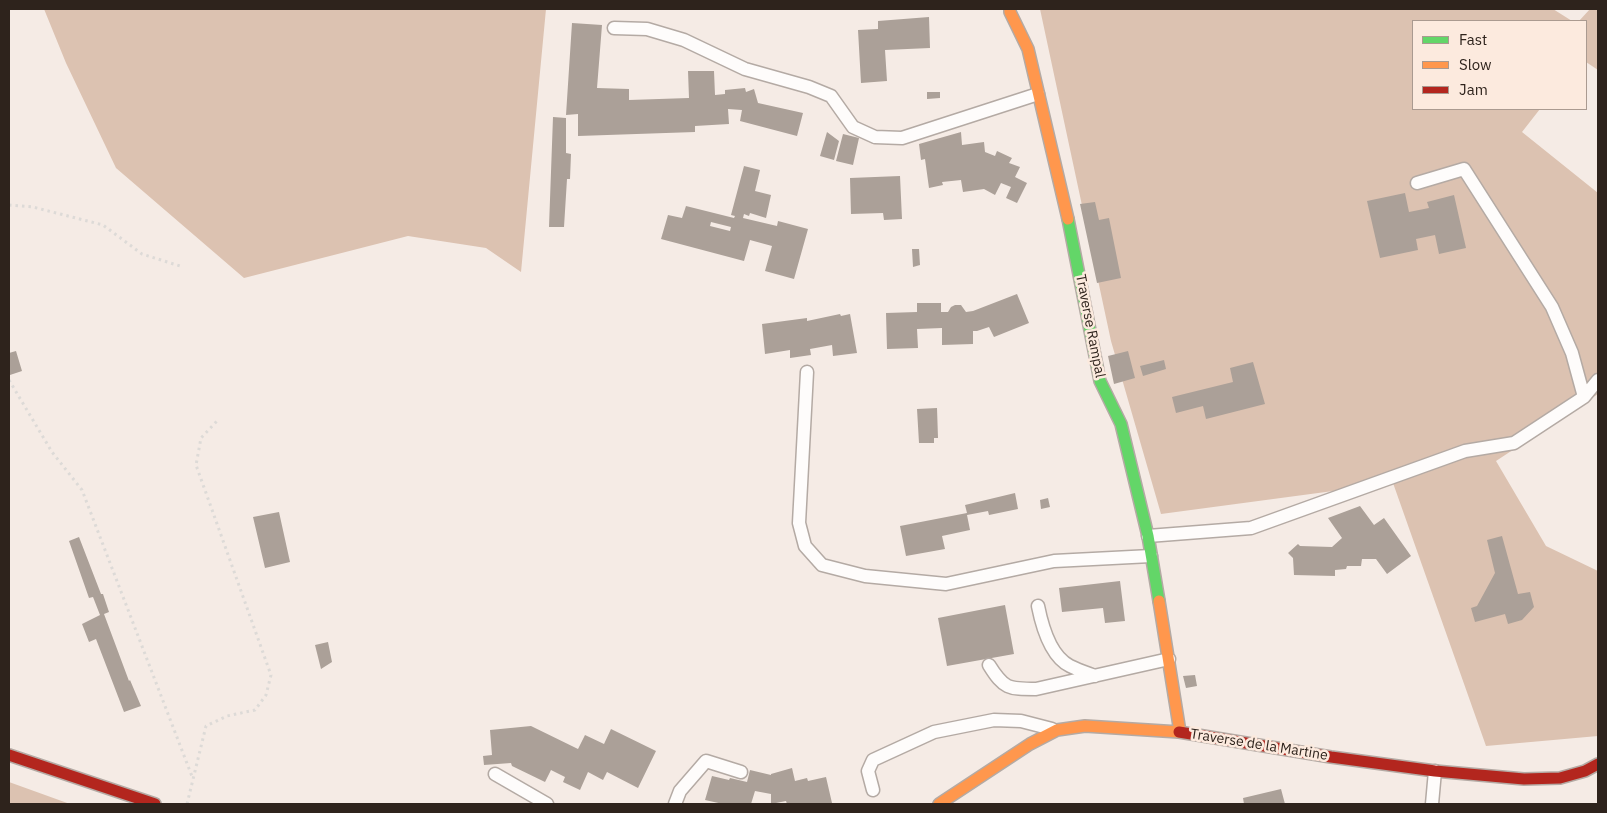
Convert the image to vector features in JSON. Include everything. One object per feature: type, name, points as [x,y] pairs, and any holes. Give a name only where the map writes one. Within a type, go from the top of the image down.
[{"type":"street","name":"Traverse Rampal","points":[[1010,9],[1028,49],[1056,163],[1100,381],[1121,424],[1148,536],[1180,732]]},
{"type":"street","name":"Traverse de la Martine","points":[[939,804],[1030,744],[1057,730],[1085,726],[1180,732],[1434,771],[1524,779],[1560,778],[1585,772],[1598,764]]},
{"type":"street","points":[[9,755],[155,804]]},
{"type":"lane","points":[[614,28],[647,29],[684,40],[745,69],[809,87],[831,96],[853,127],[875,137],[902,138],[1038,94]]},
{"type":"lane","points":[[1417,184],[1464,169],[1552,306],[1572,353],[1584,397]]},
{"type":"lane","points":[[807,372],[799,523],[805,546],[822,565],[865,576],[946,584],[1054,561],[1151,556]]},
{"type":"lane","points":[[1148,536],[1251,528],[1465,451],[1514,443],[1584,397],[1598,380]]},
{"type":"lane","points":[[1038,606],[1041,621],[1054,652],[1068,666],[1096,676]]},
{"type":"lane","points":[[989,665],[999,681],[1014,689],[1036,689],[1169,659]]},
{"type":"lane","points":[[873,790],[868,771],[873,760],[934,732],[994,720],[1021,721],[1057,730]]},
{"type":"lane","points":[[675,804],[680,791],[706,761],[741,772]]},
{"type":"lane","points":[[1432,804],[1434,771]]},
{"type":"lane","points":[[494,774],[547,804]]},
{"type":"path","points":[[9,205],[33,207],[103,225],[142,254],[180,266]]},
{"type":"path","points":[[9,380],[52,452],[82,490],[193,780]]},
{"type":"path","points":[[187,804],[206,726],[227,716],[255,710],[266,696],[271,675],[196,465],[201,438],[217,421]]},
{"type":"shaded area","points":[[44,9],[546,9],[521,272],[486,248],[408,236],[244,278],[116,168],[66,63]]},
{"type":"shaded area","points":[[1040,9],[1553,9],[1570,20],[1412,20],[1412,110],[1539,110],[1522,132],[1598,193],[1598,394],[1496,461],[1546,546],[1598,571],[1598,736],[1486,746],[1393,483],[1161,514],[1111,341]]},
{"type":"shaded area","points":[[1590,9],[1598,9],[1598,70],[1587,63],[1587,20],[1580,20]]},
{"type":"shaded area","points":[[9,782],[70,804],[9,804]]},
{"type":"building","points":[[929,17],[930,48],[885,50],[887,81],[861,83],[858,30],[878,29],[878,21]]},
{"type":"building","points":[[572,23],[602,25],[597,88],[629,89],[629,100],[689,98],[688,71],[714,71],[715,95],[725,94],[725,90],[745,88],[746,92],[754,89],[758,103],[803,113],[797,136],[740,121],[742,110],[728,109],[729,124],[695,126],[695,132],[578,136],[578,114],[566,115]]},
{"type":"building","points":[[927,92],[940,92],[940,98],[927,99]]},
{"type":"building","points":[[553,117],[566,118],[566,153],[571,154],[570,179],[567,179],[564,227],[549,227]]},
{"type":"building","points":[[827,132],[839,141],[834,160],[820,156]]},
{"type":"building","points":[[961,132],[962,145],[984,142],[985,152],[995,156],[997,151],[1012,158],[1009,163],[1020,167],[1015,177],[1027,183],[1017,203],[1006,198],[1011,187],[1001,183],[995,195],[984,189],[963,192],[961,180],[942,182],[943,185],[929,188],[925,159],[921,160],[919,144]]},
{"type":"building","points":[[843,134],[859,138],[853,165],[836,161]]},
{"type":"building","points":[[744,166],[760,170],[755,191],[771,195],[766,218],[750,213],[749,216],[744,214],[743,218],[777,226],[778,221],[808,229],[794,279],[765,271],[772,246],[750,240],[744,261],[661,239],[668,215],[682,218],[686,206],[734,218],[735,216],[731,215]],"holes":[[[711,222],[731,227],[730,231],[710,226]]]},
{"type":"building","points":[[900,176],[902,219],[884,220],[883,213],[851,214],[850,178]]},
{"type":"building","points":[[1405,193],[1409,212],[1429,208],[1427,202],[1454,195],[1466,248],[1439,254],[1435,235],[1416,239],[1418,250],[1380,258],[1367,201]]},
{"type":"building","points":[[1095,202],[1099,220],[1109,218],[1121,278],[1097,283],[1080,204]]},
{"type":"building","points":[[912,249],[919,249],[920,265],[913,267]]},
{"type":"building","points":[[1017,294],[1029,323],[994,337],[989,327],[973,331],[973,344],[942,345],[942,328],[917,329],[918,348],[887,349],[886,313],[917,312],[917,303],[941,303],[941,312],[948,312],[955,305],[961,305],[966,312],[973,311]]},
{"type":"building","points":[[840,314],[841,316],[850,314],[857,353],[833,356],[832,345],[810,349],[811,355],[790,358],[790,350],[765,354],[762,324],[807,318],[807,321]]},
{"type":"building","points":[[16,351],[22,371],[10,375],[9,353]]},
{"type":"building","points":[[1128,351],[1135,378],[1114,384],[1108,356]]},
{"type":"building","points":[[1164,360],[1166,369],[1143,376],[1140,366]]},
{"type":"building","points":[[1253,362],[1265,404],[1206,419],[1203,406],[1176,413],[1172,397],[1233,382],[1230,368]]},
{"type":"building","points":[[937,408],[938,438],[934,438],[934,443],[919,443],[917,409]]},
{"type":"building","points":[[1015,493],[1018,509],[989,515],[988,511],[967,515],[970,530],[942,536],[945,549],[906,556],[900,526],[967,513],[965,505]]},
{"type":"building","points":[[1048,498],[1050,507],[1041,509],[1040,500]]},
{"type":"building","points":[[1360,506],[1374,525],[1384,518],[1411,556],[1387,574],[1376,559],[1362,559],[1361,566],[1347,566],[1346,569],[1335,570],[1335,576],[1294,575],[1293,558],[1288,553],[1298,544],[1300,546],[1332,547],[1342,538],[1328,518]]},
{"type":"building","points":[[279,512],[290,562],[265,568],[253,517]]},
{"type":"building","points":[[1502,536],[1518,594],[1530,592],[1534,607],[1522,620],[1508,624],[1505,614],[1475,622],[1471,608],[1477,606],[1495,573],[1487,540]]},
{"type":"building","points":[[79,537],[109,612],[104,614],[129,681],[141,706],[124,712],[96,639],[89,642],[82,624],[100,615],[93,597],[89,598],[69,541]]},
{"type":"building","points":[[1120,581],[1125,621],[1105,623],[1103,608],[1062,612],[1059,588]]},
{"type":"building","points":[[1005,605],[1014,654],[947,666],[938,618]]},
{"type":"building","points":[[328,642],[332,662],[321,669],[315,645]]},
{"type":"building","points":[[1195,675],[1197,686],[1186,688],[1183,676]]},
{"type":"building","points":[[531,726],[578,749],[585,735],[604,744],[611,729],[656,751],[638,788],[607,772],[603,780],[588,772],[580,790],[563,782],[565,777],[551,770],[545,782],[512,766],[511,763],[484,765],[483,756],[492,755],[490,730]]},
{"type":"building","points":[[792,768],[795,781],[807,778],[808,781],[826,777],[832,803],[787,804],[786,801],[771,804],[771,794],[755,791],[751,804],[723,804],[705,800],[712,776],[747,782],[750,770],[771,775]]},
{"type":"building","points":[[1281,789],[1285,804],[1244,804],[1243,798]]},
{"type":"traffic: fast","points":[[1068,219],[1100,381],[1121,424],[1148,536],[1159,601]]},
{"type":"traffic: slow","points":[[1010,9],[1028,49],[1068,219]]},
{"type":"traffic: slow","points":[[1159,601],[1180,732]]},
{"type":"traffic: slow","points":[[939,804],[1030,744],[1057,730],[1085,726],[1179,732]]},
{"type":"traffic: jam","points":[[1179,732],[1331,757],[1435,771],[1524,779],[1560,778],[1585,771],[1598,764]]},
{"type":"traffic: jam","points":[[9,755],[155,804]]}]
